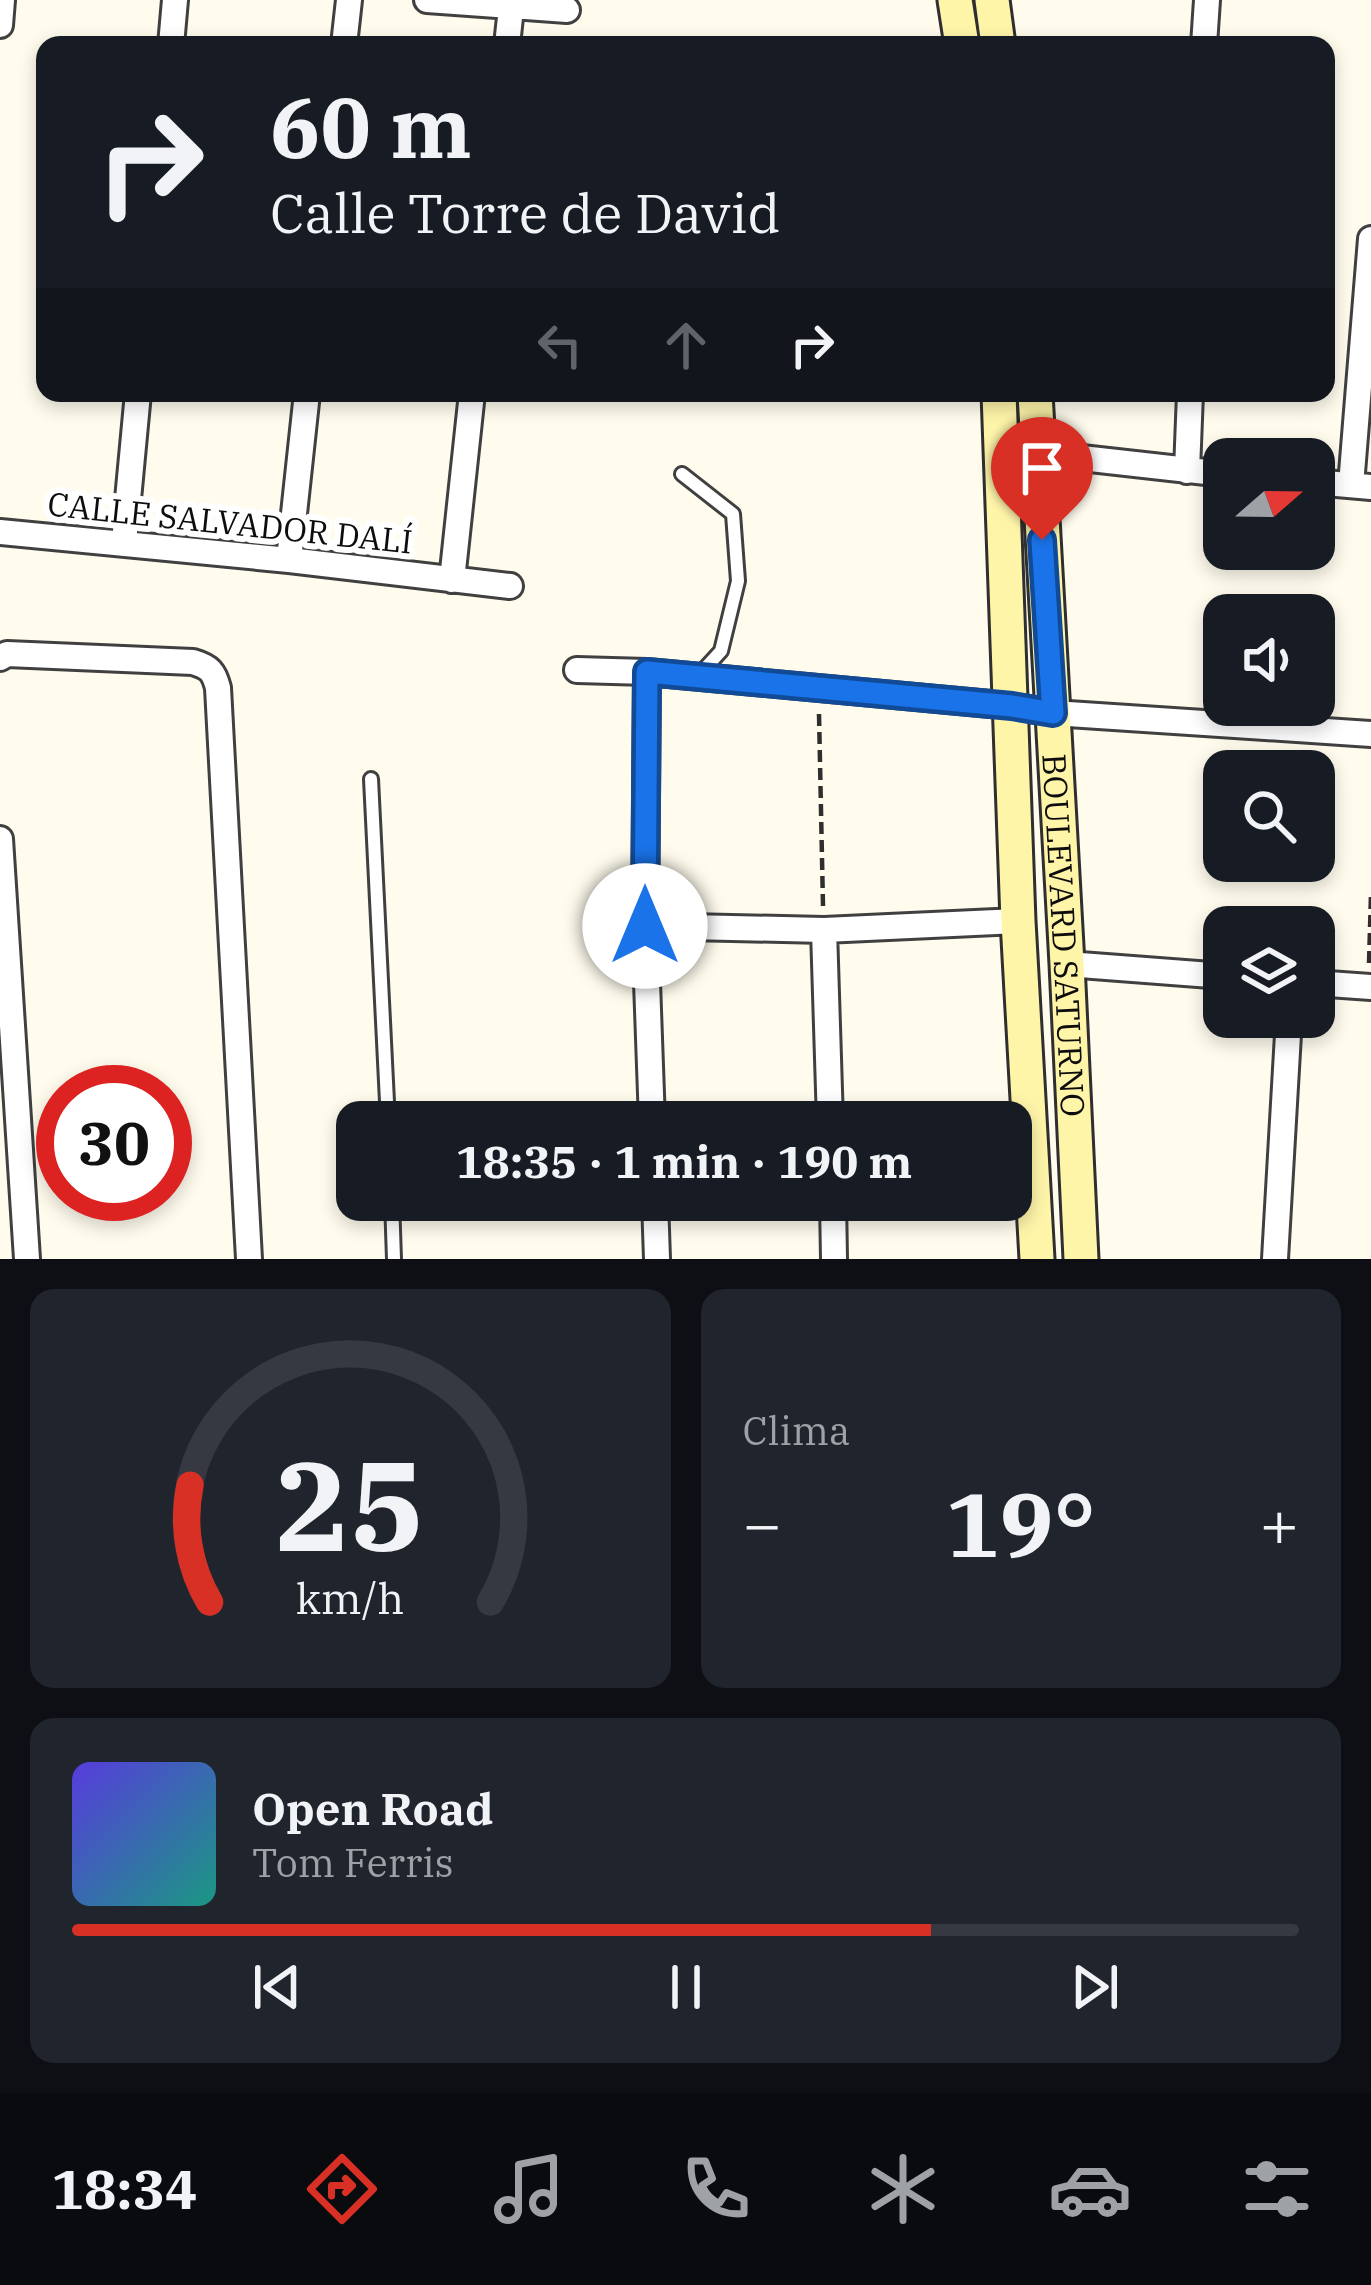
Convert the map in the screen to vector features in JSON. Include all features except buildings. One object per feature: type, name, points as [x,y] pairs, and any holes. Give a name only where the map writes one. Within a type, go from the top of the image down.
[{"type":"street","points":[[0,26],[2,0]]},
{"type":"street","points":[[172,36],[175,0]]},
{"type":"street","points":[[345,36],[349,0]]},
{"type":"street","points":[[427,0],[566,10]]},
{"type":"street","points":[[956,0],[961,36]]},
{"type":"street","points":[[992,0],[997,36]]},
{"type":"street","points":[[1205,36],[1207,0]]},
{"type":"street","points":[[508,36],[511,8]]},
{"type":"street","points":[[1361,486],[1371,239]]},
{"type":"street","points":[[124,542],[137,402]]},
{"type":"street","points":[[290,560],[306,402]]},
{"type":"street","points":[[452,580],[471,402]]},
{"type":"street","name":"BOULEVARD SATURNO","points":[[999,402],[1018,921],[1037,1259]]},
{"type":"street","name":"BOULEVARD SATURNO","points":[[1035,402],[1081,1259]]},
{"type":"street","points":[[1187,471],[1190,402]]},
{"type":"street","points":[[1037,453],[1203,472]]},
{"type":"street","name":"CALLE SALVADOR DALÍ","points":[[0,532],[510,586]]},
{"type":"street","points":[[0,658],[8,654],[193,662],[208,667],[214,675],[250,1259]]},
{"type":"street","points":[[577,670],[647,672],[1053,713],[1371,734]]},
{"type":"street","points":[[647,672],[645,926],[651,1101]]},
{"type":"street","points":[[0,839],[27,1259]]},
{"type":"street","points":[[645,926],[824,930],[1018,921]]},
{"type":"street","points":[[824,930],[829,1101]]},
{"type":"street","points":[[1067,964],[1203,974]]},
{"type":"street","points":[[1335,984],[1370,987]]},
{"type":"street","points":[[1275,1259],[1288,1038]]},
{"type":"street","points":[[656,1221],[657,1259]]},
{"type":"street","points":[[833,1221],[834,1259]]},
{"type":"lane","points":[[682,474],[733,514],[738,581],[721,651],[698,677]]},
{"type":"lane","points":[[371,779],[387,1101]]},
{"type":"lane","points":[[393,1221],[394,1259]]},
{"type":"path","points":[[818,690],[824,930]]},
{"type":"path","points":[[1370,987],[1371,895]]},
{"type":"route","points":[[645,926],[647,672],[1053,713],[1042,540]]}]
